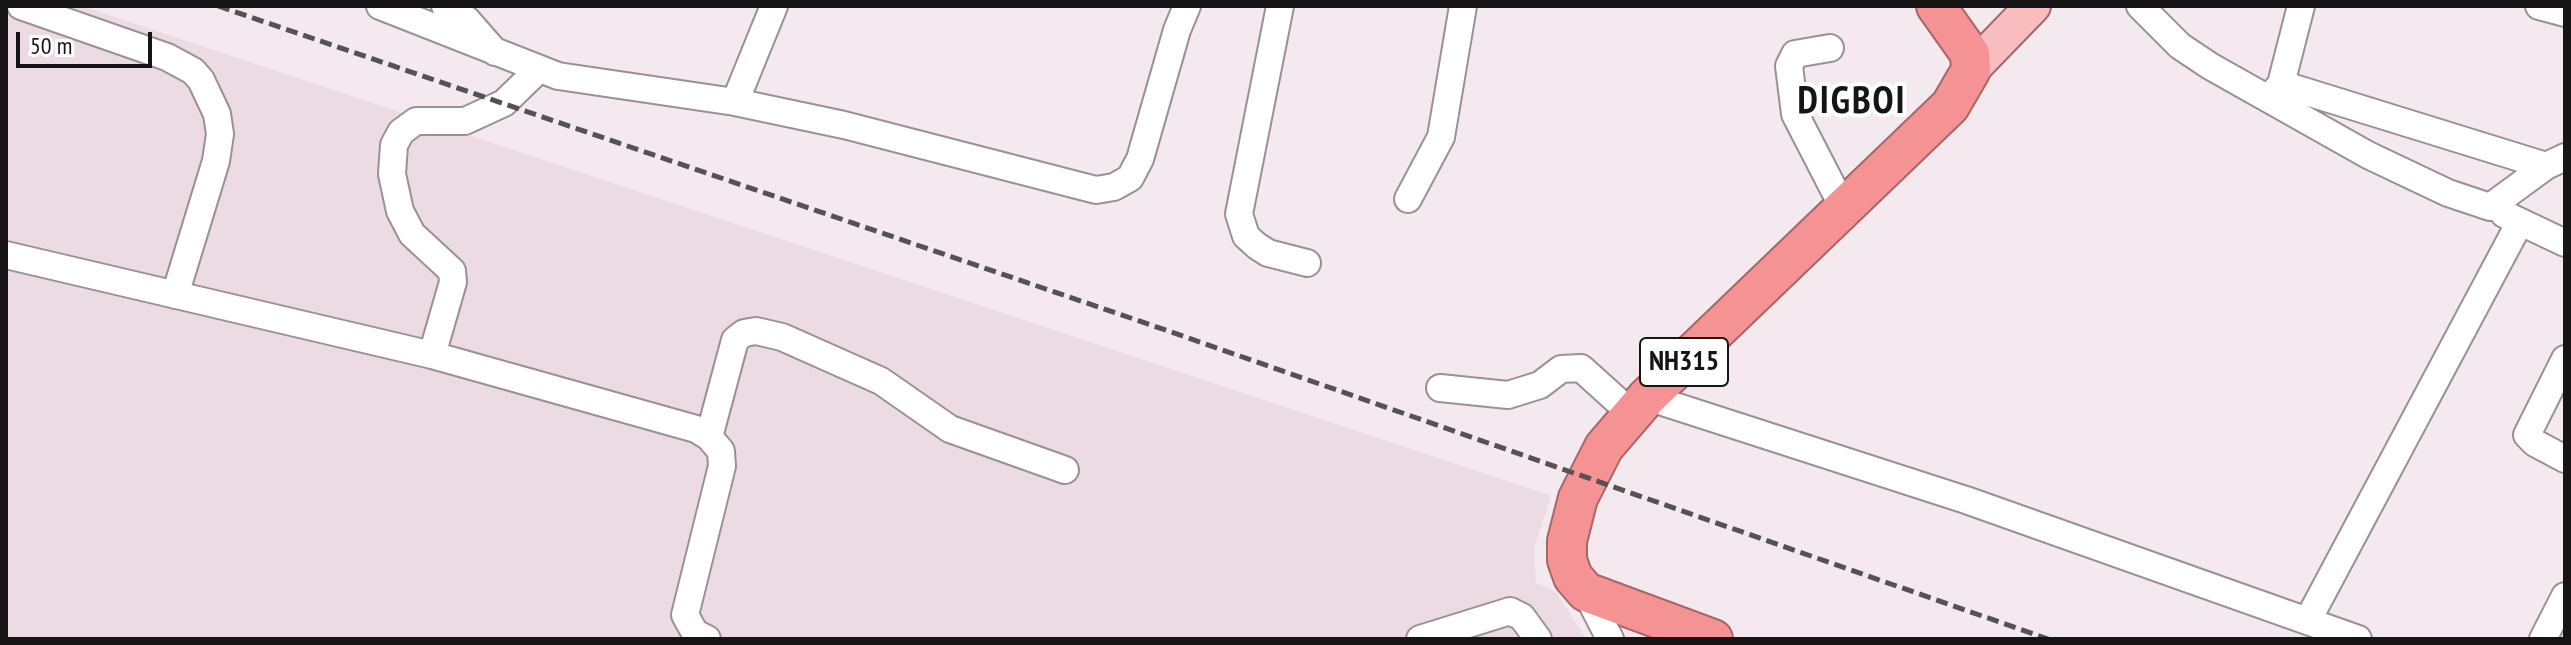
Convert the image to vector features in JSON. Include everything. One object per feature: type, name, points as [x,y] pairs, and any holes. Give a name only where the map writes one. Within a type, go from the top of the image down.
[{"type":"highway","points":[[1936,6],[1970,54],[1971,70]]},
{"type":"highway","name":"NH315","points":[[1586,592],[1573,577],[1567,560],[1572,522],[1586,477],[1604,447],[1640,406],[1950,106],[1971,70]]},
{"type":"highway","points":[[1586,592],[1713,639]]},
{"type":"main road","points":[[1971,70],[2033,6]]},
{"type":"street","points":[[21,6],[167,57],[193,71],[201,80],[217,114],[220,134],[216,161],[175,295]]},
{"type":"street","points":[[380,6],[538,70],[571,78],[735,102],[844,125],[1070,186],[1096,190],[1114,187],[1130,178],[1144,148],[1177,30],[1187,6]]},
{"type":"street","points":[[445,6],[467,20],[497,54]]},
{"type":"street","points":[[735,102],[774,6]]},
{"type":"street","points":[[1280,6],[1239,214],[1246,236],[1257,246],[1268,253],[1307,263]]},
{"type":"street","points":[[1408,199],[1441,137],[1463,6]]},
{"type":"street","points":[[2140,6],[2180,46],[2275,91],[2408,176],[2490,207],[2565,243]]},
{"type":"street","points":[[2275,91],[2301,6]]},
{"type":"street","points":[[2539,6],[2565,13]]},
{"type":"street","points":[[1830,48],[1795,54],[1789,66],[1795,114],[1844,209]]},
{"type":"street","points":[[432,355],[453,282],[452,271],[412,234],[400,211],[392,174],[394,145],[401,132],[416,121],[465,121],[504,103],[538,70]]},
{"type":"street","points":[[2275,91],[2556,162]]},
{"type":"street","points":[[2490,207],[2556,162]]},
{"type":"street","points":[[2308,620],[2520,222]]},
{"type":"street","points":[[6,255],[432,355],[696,429],[709,437],[721,451],[722,466],[685,615],[695,633],[707,639]]},
{"type":"street","points":[[709,437],[735,340],[744,333],[770,332],[881,381],[950,429],[1065,470]]},
{"type":"street","points":[[2565,359],[2527,435],[2535,443],[2565,459]]},
{"type":"street","points":[[1440,388],[1508,395],[1540,385],[1561,369],[1581,368],[1640,406],[1966,500],[2358,639]]},
{"type":"street","points":[[1586,592],[1610,639]]},
{"type":"street","points":[[2543,639],[2562,609]]},
{"type":"street","points":[[1420,639],[1510,611],[1522,617],[1538,639]]},
{"type":"shaded area","points":[[6,6],[82,6],[1551,496],[1534,549],[1536,583],[1556,592],[1586,639],[6,639]]},
{"type":"railway","points":[[218,6],[1154,326],[2048,639]]},
{"type":"district","name":"DIGBOI","points":[[1852,102]]}]
